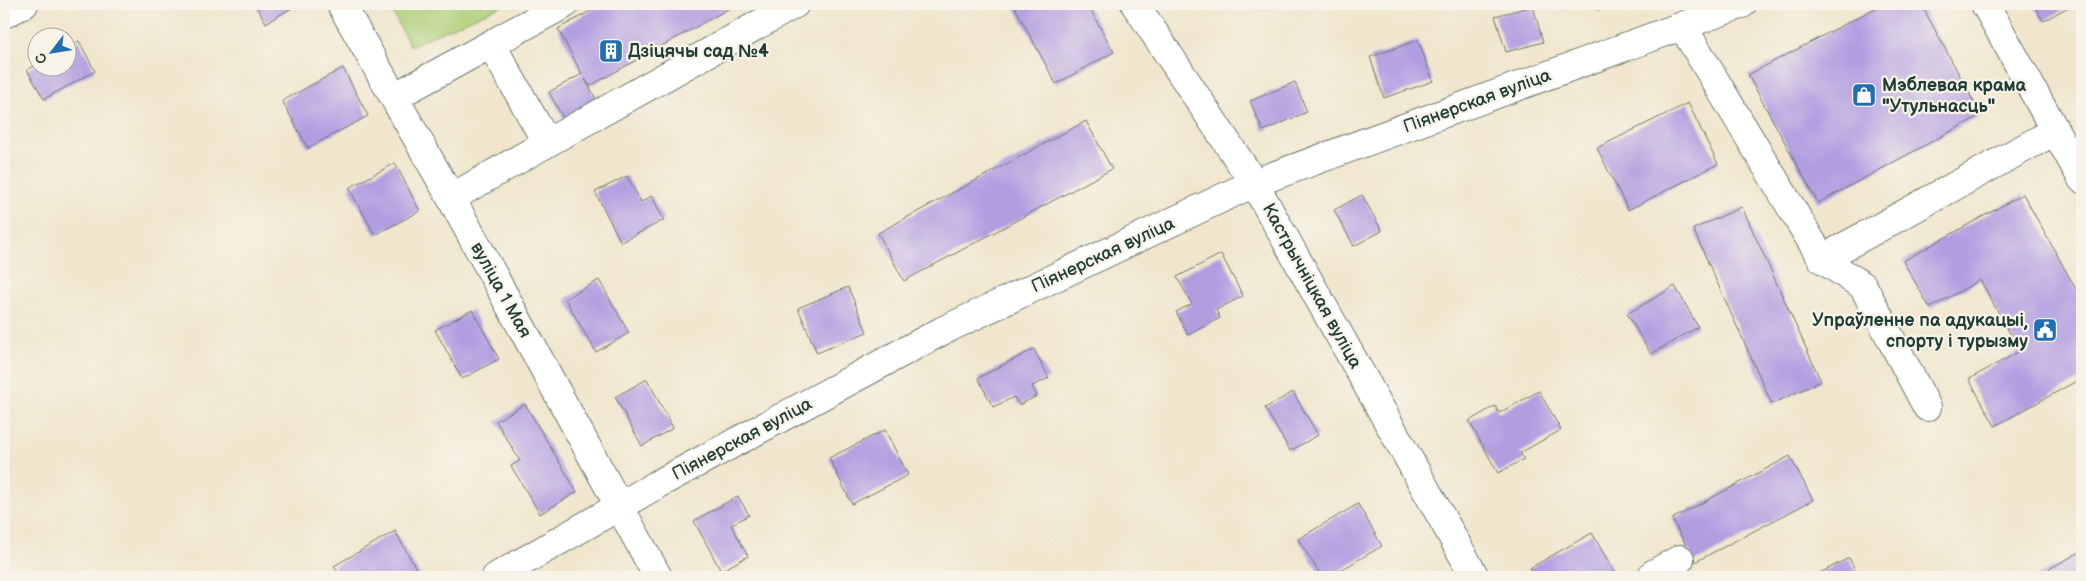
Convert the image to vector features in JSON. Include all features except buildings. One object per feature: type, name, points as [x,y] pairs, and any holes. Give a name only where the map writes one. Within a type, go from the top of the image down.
[{"type":"street","points":[[4,14],[24,4]]},
{"type":"street","name":"вуліца 1 Мая","points":[[341,4],[451,198],[658,577]]},
{"type":"street","points":[[394,97],[565,4]]},
{"type":"street","points":[[451,198],[795,4]]},
{"type":"street","name":"Кастрычніцкая вуліца","points":[[1136,4],[1254,183],[1475,577]]},
{"type":"street","name":"Піянерская вуліца","points":[[496,577],[619,506],[942,331],[1254,183],[1742,4]]},
{"type":"street","points":[[1985,4],[2082,179]]},
{"type":"street","points":[[1683,27],[1822,259],[1863,286],[1927,407]]},
{"type":"street","points":[[491,44],[547,143]]},
{"type":"street","points":[[1822,259],[2055,131]]},
{"type":"street","points":[[1654,577],[1653,574],[1680,559]]},
{"type":"green space","points":[[388,4],[505,4],[410,46]]},
{"type":"place","name":"Дзіцячы сад №4","points":[[611,51]]},
{"type":"place","name":"Мэблевая крама \"Утульнасць\"","points":[[1864,95]]},
{"type":"place","name":"Упраўленне па адукацыі, спорту і турызму","points":[[2045,330]]}]
